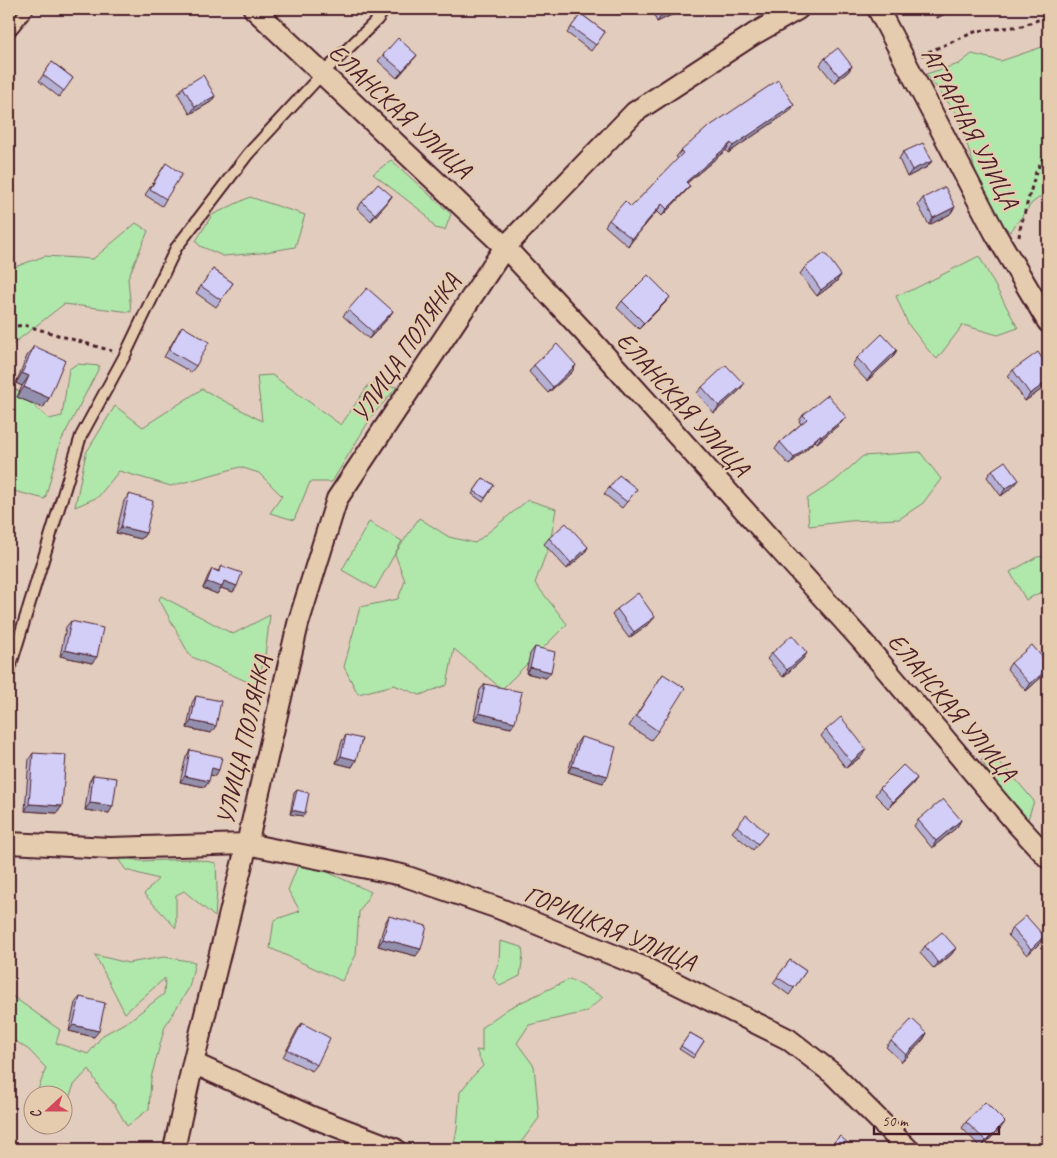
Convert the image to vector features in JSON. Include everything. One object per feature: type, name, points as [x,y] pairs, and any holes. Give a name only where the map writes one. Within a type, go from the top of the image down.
[{"type":"street","name":"ЕЛАНСКАЯ УЛИЦА","points":[[254,9],[505,247],[584,332],[862,642],[1048,858]]},
{"type":"street","name":"УЛИЦА ПОЛЯНКА","points":[[174,1149],[298,624],[336,499],[505,247],[634,112],[754,34],[798,9]]},
{"type":"street","name":"АГРАРНАЯ УЛИЦА","points":[[878,9],[995,233],[1048,322]]},
{"type":"street","name":"УЛИЦА ПОЛЯНКА","points":[[9,843],[110,848],[247,844]]},
{"type":"street","name":"ГОРИЦКАЯ УЛИЦА","points":[[247,844],[402,874],[498,908],[643,967],[788,1039],[832,1073],[908,1149]]},
{"type":"street","points":[[193,1063],[312,1117],[396,1149]]},
{"type":"lane","points":[[9,32],[28,9]]},
{"type":"lane","points":[[9,671],[81,436],[125,355],[176,248],[248,154],[322,74],[386,9]]},
{"type":"path","points":[[906,62],[978,31],[1022,26],[1048,16]]},
{"type":"path","points":[[1019,238],[1020,228],[1036,172],[1048,147]]},
{"type":"path","points":[[9,327],[24,325],[125,355]]},
{"type":"green space","points":[[1048,46],[1048,191],[1032,203],[1010,232],[987,208],[958,115],[926,74],[959,64],[972,54],[1001,61]]},
{"type":"green space","points":[[391,160],[451,214],[445,230],[435,228],[424,213],[373,174]]},
{"type":"green space","points":[[250,197],[305,215],[295,247],[260,253],[223,256],[200,246],[196,241],[212,215]]},
{"type":"green space","points":[[136,223],[148,231],[128,278],[131,312],[64,304],[9,347],[9,269],[45,256],[93,259]]},
{"type":"green space","points":[[979,256],[1018,328],[998,335],[963,325],[937,359],[908,324],[896,296],[914,289]]},
{"type":"green space","points":[[77,364],[100,366],[60,443],[45,499],[14,491],[9,482],[9,389],[17,390],[49,419],[62,416],[69,369]]},
{"type":"green space","points":[[272,375],[341,425],[369,384],[397,387],[372,416],[332,482],[310,482],[294,520],[270,513],[282,496],[259,473],[240,467],[171,486],[119,471],[98,497],[75,507],[86,453],[115,406],[143,427],[202,389],[262,421],[257,376]]},
{"type":"green space","points":[[920,452],[941,479],[923,503],[899,519],[849,521],[809,526],[807,499],[835,481],[863,456]]},
{"type":"green space","points":[[528,500],[556,509],[550,543],[535,583],[567,624],[502,689],[454,649],[447,685],[420,695],[394,685],[358,694],[344,667],[360,607],[398,599],[405,581],[395,554],[419,518],[449,537],[475,543]]},
{"type":"green space","points":[[369,522],[402,541],[375,589],[342,570]]},
{"type":"green space","points":[[1048,556],[1048,590],[1026,600],[1010,572],[1037,557]]},
{"type":"green space","points":[[161,596],[233,634],[270,615],[265,655],[257,686],[190,656],[159,599]]},
{"type":"green space","points":[[981,759],[992,759],[1006,768],[1034,801],[1028,819],[1002,796]]},
{"type":"green space","points":[[115,855],[140,861],[194,859],[216,863],[215,917],[184,891],[176,895],[176,928],[144,894],[158,879],[126,870]]},
{"type":"green space","points":[[298,865],[323,870],[371,892],[359,912],[356,955],[342,981],[270,948],[274,920],[300,911],[288,890]]},
{"type":"green space","points":[[500,941],[522,947],[523,955],[520,976],[500,986],[493,977],[499,961]]},
{"type":"green space","points":[[95,955],[128,963],[164,957],[195,962],[189,988],[165,1026],[151,1078],[149,1109],[127,1126],[115,1105],[99,1087],[89,1069],[74,1085],[72,1090],[72,1086],[39,1086],[46,1068],[29,1050],[9,1037],[9,995],[60,1030],[56,1043],[88,1054],[103,1035],[130,1020],[164,994],[165,978],[125,1013]]},
{"type":"green space","points":[[570,979],[603,997],[586,1012],[529,1025],[517,1043],[534,1066],[539,1118],[516,1149],[453,1149],[457,1129],[460,1092],[483,1066],[476,1050],[482,1051],[482,1027],[509,1008]]},
{"type":"building","points":[[659,9],[675,9],[662,15]]},
{"type":"building","points":[[581,14],[605,32],[596,45],[571,27]]},
{"type":"building","points":[[398,38],[417,55],[402,71],[383,55]]},
{"type":"building","points":[[838,48],[852,66],[839,76],[825,58]]},
{"type":"building","points":[[52,62],[73,78],[64,91],[43,75]]},
{"type":"building","points":[[203,75],[215,96],[195,107],[183,87]]},
{"type":"building","points":[[778,80],[794,105],[733,146],[731,143],[686,182],[690,186],[667,209],[662,204],[632,239],[609,220],[625,201],[631,207],[683,153],[681,151],[707,128]]},
{"type":"building","points":[[923,143],[932,161],[912,170],[903,152]]},
{"type":"building","points":[[166,163],[182,174],[166,199],[150,189]]},
{"type":"building","points":[[378,184],[392,196],[375,214],[362,202]]},
{"type":"building","points":[[945,187],[955,207],[933,218],[923,198]]},
{"type":"building","points":[[825,253],[841,275],[821,290],[805,267]]},
{"type":"building","points":[[213,269],[233,283],[221,300],[201,286]]},
{"type":"building","points":[[648,275],[670,297],[644,323],[622,301]]},
{"type":"building","points":[[367,288],[393,311],[373,332],[348,310]]},
{"type":"building","points":[[182,326],[209,342],[196,366],[169,350]]},
{"type":"building","points":[[882,334],[897,350],[872,374],[857,358]]},
{"type":"building","points":[[557,344],[576,365],[553,387],[534,365]]},
{"type":"building","points":[[34,346],[65,360],[49,398],[24,387],[29,376],[22,373]]},
{"type":"building","points":[[1038,352],[1048,368],[1048,381],[1030,394],[1013,370]]},
{"type":"building","points":[[726,365],[744,384],[719,406],[702,387]]},
{"type":"building","points":[[828,395],[846,417],[821,437],[820,435],[794,458],[780,442],[807,419],[803,415]]},
{"type":"building","points":[[1005,461],[1019,480],[1005,489],[992,470]]},
{"type":"building","points":[[619,475],[637,489],[627,502],[609,488]]},
{"type":"building","points":[[483,478],[494,485],[485,498],[474,491]]},
{"type":"building","points":[[9,489],[14,490],[9,505]]},
{"type":"building","points":[[129,494],[153,501],[146,533],[121,527]]},
{"type":"building","points":[[566,523],[588,547],[571,563],[549,538]]},
{"type":"building","points":[[222,566],[242,573],[237,586],[224,581],[222,587],[207,582],[212,569],[219,572]]},
{"type":"building","points":[[638,593],[655,617],[634,632],[617,609]]},
{"type":"building","points":[[71,621],[103,628],[97,657],[65,650]]},
{"type":"building","points":[[792,635],[807,653],[787,670],[772,653]]},
{"type":"building","points":[[1032,645],[1048,664],[1048,669],[1030,684],[1011,663]]},
{"type":"building","points":[[535,647],[555,652],[551,672],[530,667]]},
{"type":"building","points":[[663,674],[685,688],[658,731],[636,716]]},
{"type":"building","points":[[485,684],[522,692],[515,722],[479,713]]},
{"type":"building","points":[[196,696],[221,701],[216,726],[191,721]]},
{"type":"building","points":[[841,717],[866,749],[851,762],[826,730]]},
{"type":"building","points":[[346,735],[362,739],[356,760],[341,756]]},
{"type":"building","points":[[581,737],[616,747],[608,776],[572,766]]},
{"type":"building","points":[[190,750],[222,757],[219,770],[212,768],[209,781],[185,776]]},
{"type":"building","points":[[33,753],[66,755],[62,806],[29,804]]},
{"type":"building","points":[[903,765],[917,778],[893,802],[880,788]]},
{"type":"building","points":[[93,775],[117,778],[113,806],[90,803]]},
{"type":"building","points":[[297,790],[309,793],[305,813],[292,810]]},
{"type":"building","points":[[943,799],[961,820],[936,841],[918,820]]},
{"type":"building","points":[[746,815],[767,833],[758,844],[737,826]]},
{"type":"building","points":[[389,916],[427,926],[421,949],[383,939]]},
{"type":"building","points":[[1026,916],[1044,936],[1031,949],[1012,928]]},
{"type":"building","points":[[942,932],[956,948],[938,963],[925,946]]},
{"type":"building","points":[[790,960],[806,971],[794,988],[777,977]]},
{"type":"building","points":[[80,997],[105,1003],[99,1031],[73,1025]]},
{"type":"building","points":[[912,1019],[927,1033],[906,1055],[891,1041]]},
{"type":"building","points":[[302,1023],[330,1038],[317,1065],[288,1050]]},
{"type":"building","points":[[690,1033],[704,1041],[695,1055],[681,1046]]},
{"type":"building","points":[[985,1102],[1005,1122],[986,1141],[966,1122]]},
{"type":"building","points":[[840,1136],[854,1149],[827,1149]]}]
